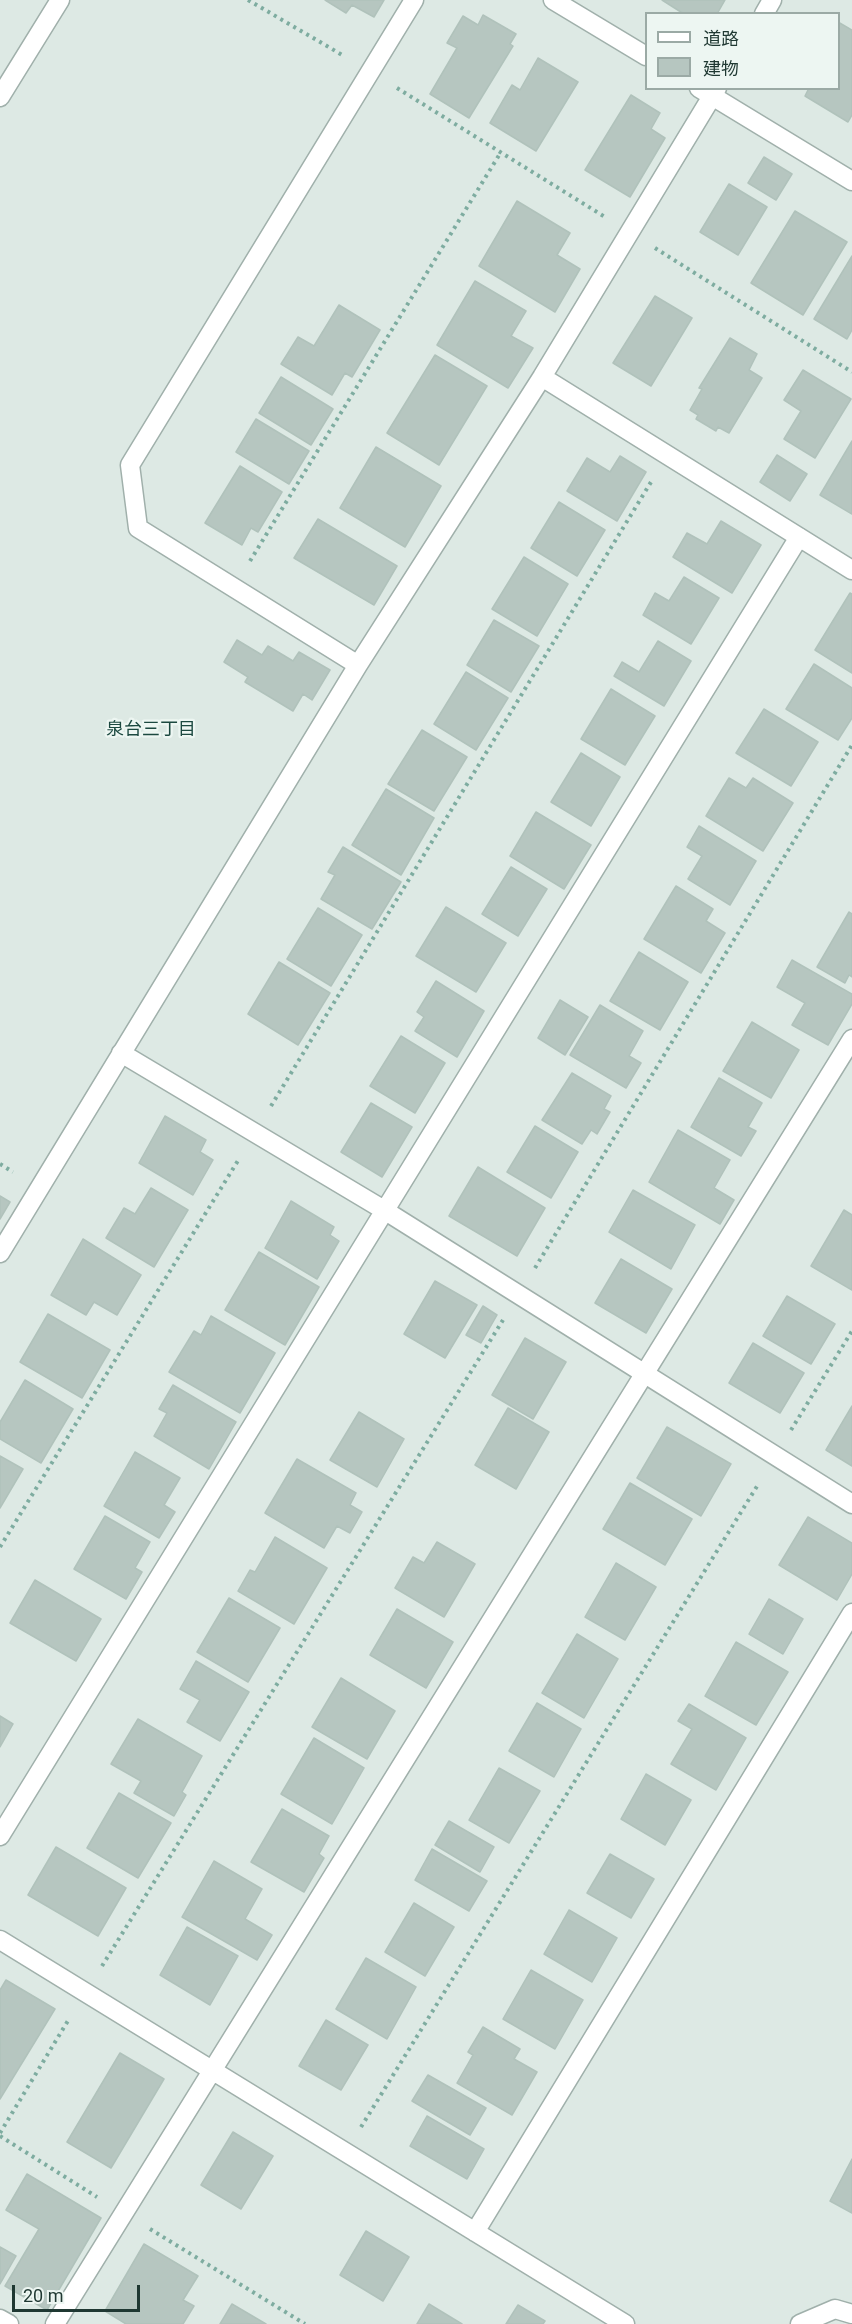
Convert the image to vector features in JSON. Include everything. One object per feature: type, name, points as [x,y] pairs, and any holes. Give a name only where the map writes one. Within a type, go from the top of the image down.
[{"type":"street","points":[[0,97],[60,0]]},
{"type":"street","points":[[358,665],[138,528],[130,465],[414,0]]},
{"type":"street","points":[[553,0],[645,55]]},
{"type":"street","points":[[0,1253],[358,665],[542,377],[710,91],[852,181]]},
{"type":"street","points":[[542,377],[852,570]]},
{"type":"street","points":[[0,1836],[799,537]]},
{"type":"street","points":[[55,2324],[852,1039]]},
{"type":"street","points":[[121,1053],[384,1210],[852,1504]]},
{"type":"street","points":[[476,2232],[852,1613]]},
{"type":"street","points":[[0,1940],[625,2324]]},
{"type":"street","points":[[800,2324],[835,2309],[852,2314]]},
{"type":"street","points":[[0,2319],[9,2324]]},
{"type":"path","points":[[249,0],[370,71]]},
{"type":"path","points":[[234,588],[501,152]]},
{"type":"path","points":[[0,1547],[667,456]]},
{"type":"path","points":[[0,2133],[85,1992],[519,1295],[852,745]]},
{"type":"path","points":[[346,2152],[852,1331]]},
{"type":"building","points":[[325,0],[384,0],[374,17],[352,5],[346,13]]},
{"type":"building","points":[[662,0],[725,0],[718,12],[681,12]]},
{"type":"building","points":[[483,15],[516,34],[510,44],[513,46],[469,118],[430,94],[457,48],[447,43],[463,16],[478,25]]},
{"type":"building","points":[[840,23],[852,30],[852,115],[848,122],[805,96],[808,90],[840,90]]},
{"type":"building","points":[[538,58],[578,82],[536,151],[490,123],[512,85],[520,90]]},
{"type":"building","points":[[631,95],[660,113],[651,129],[665,138],[630,197],[585,170]]},
{"type":"building","points":[[764,157],[792,174],[776,200],[748,183]]},
{"type":"building","points":[[729,184],[767,207],[738,255],[700,232]]},
{"type":"building","points":[[517,201],[570,233],[557,255],[580,269],[555,312],[479,266]]},
{"type":"building","points":[[795,211],[847,242],[803,315],[751,283]]},
{"type":"building","points":[[852,256],[852,330],[847,339],[814,319]]},
{"type":"building","points":[[475,281],[526,311],[511,336],[533,348],[508,388],[437,345]]},
{"type":"building","points":[[655,296],[692,318],[651,386],[613,363]]},
{"type":"building","points":[[339,305],[380,330],[352,377],[345,373],[332,395],[281,364],[298,337],[314,346]]},
{"type":"building","points":[[730,338],[757,354],[749,370],[762,378],[729,433],[718,427],[716,431],[696,419],[698,415],[690,410],[702,389],[699,388]]},
{"type":"building","points":[[435,355],[487,386],[439,465],[387,433]]},
{"type":"building","points":[[803,370],[851,399],[815,458],[784,439],[801,411],[784,400]]},
{"type":"building","points":[[281,377],[333,409],[311,445],[259,413]]},
{"type":"building","points":[[256,419],[309,451],[289,484],[236,452]]},
{"type":"building","points":[[852,441],[852,514],[820,495]]},
{"type":"building","points":[[376,447],[441,486],[405,547],[340,508]]},
{"type":"building","points":[[777,455],[807,474],[790,501],[760,482]]},
{"type":"building","points":[[620,456],[646,472],[617,521],[567,491],[587,458],[610,472]]},
{"type":"building","points":[[240,466],[282,492],[258,532],[251,528],[242,545],[205,523]]},
{"type":"building","points":[[559,502],[605,530],[577,576],[531,548]]},
{"type":"building","points":[[318,519],[397,566],[374,605],[294,558]]},
{"type":"building","points":[[721,521],[761,545],[732,593],[673,557],[687,533],[707,544]]},
{"type":"building","points":[[524,557],[568,584],[537,636],[492,609]]},
{"type":"building","points":[[684,577],[719,598],[691,644],[643,615],[655,593],[669,601]]},
{"type":"building","points":[[850,593],[852,594],[852,673],[815,650]]},
{"type":"building","points":[[494,620],[539,646],[511,692],[467,665]]},
{"type":"building","points":[[237,640],[262,655],[268,646],[293,661],[299,652],[330,670],[312,700],[303,694],[293,711],[245,682],[248,677],[224,662]]},
{"type":"building","points":[[658,641],[691,661],[664,706],[614,676],[622,662],[639,672]]},
{"type":"building","points":[[814,664],[852,688],[852,718],[838,740],[786,709]]},
{"type":"building","points":[[466,672],[508,698],[476,750],[434,724]]},
{"type":"building","points":[[611,689],[655,716],[625,765],[581,739]]},
{"type":"building","points":[[764,709],[818,742],[791,786],[736,753]]},
{"type":"building","points":[[422,730],[467,757],[434,811],[388,784]]},
{"type":"building","points":[[581,753],[620,777],[591,826],[551,802]]},
{"type":"building","points":[[729,778],[746,788],[753,778],[793,803],[763,851],[706,816]]},
{"type":"building","points":[[386,789],[434,818],[401,875],[352,845]]},
{"type":"building","points":[[536,812],[591,845],[564,889],[510,856]]},
{"type":"building","points":[[699,826],[756,861],[730,905],[688,879],[702,856],[687,847]]},
{"type":"building","points":[[343,847],[401,882],[372,929],[321,899],[335,875],[328,872]]},
{"type":"building","points":[[511,867],[547,889],[518,936],[482,914]]},
{"type":"building","points":[[676,886],[713,909],[706,921],[725,933],[701,973],[644,939]]},
{"type":"building","points":[[446,907],[506,943],[476,992],[416,956]]},
{"type":"building","points":[[318,908],[362,935],[331,986],[287,959]]},
{"type":"building","points":[[849,912],[852,914],[852,977],[849,975],[845,983],[817,967]]},
{"type":"building","points":[[639,952],[688,982],[660,1030],[610,1001]]},
{"type":"building","points":[[792,960],[852,994],[852,1004],[828,1045],[792,1025],[805,1003],[777,987]]},
{"type":"building","points":[[279,962],[330,993],[298,1045],[248,1014]]},
{"type":"building","points":[[436,981],[484,1011],[457,1057],[415,1031],[424,1017],[417,1012]]},
{"type":"building","points":[[560,1000],[588,1017],[565,1055],[538,1038]]},
{"type":"building","points":[[600,1005],[643,1031],[629,1056],[641,1063],[626,1088],[570,1055]]},
{"type":"building","points":[[752,1022],[799,1050],[771,1098],[723,1071]]},
{"type":"building","points":[[401,1036],[445,1063],[415,1113],[370,1086]]},
{"type":"building","points":[[572,1073],[611,1096],[604,1109],[610,1112],[597,1134],[591,1130],[582,1144],[542,1120]]},
{"type":"building","points":[[719,1078],[762,1103],[748,1127],[756,1131],[741,1156],[691,1127]]},
{"type":"building","points":[[371,1103],[412,1127],[382,1177],[341,1152]]},
{"type":"building","points":[[165,1116],[206,1140],[200,1152],[213,1160],[193,1195],[139,1163]]},
{"type":"building","points":[[535,1126],[578,1152],[551,1198],[507,1172]]},
{"type":"building","points":[[678,1130],[730,1160],[714,1188],[734,1200],[720,1224],[649,1182]]},
{"type":"building","points":[[478,1167],[545,1208],[517,1256],[449,1216]]},
{"type":"building","points":[[151,1188],[188,1210],[154,1267],[106,1238],[124,1208],[135,1214]]},
{"type":"building","points":[[633,1190],[695,1225],[671,1269],[609,1232]]},
{"type":"building","points":[[0,1196],[10,1202],[0,1219]]},
{"type":"building","points":[[291,1201],[334,1227],[330,1235],[339,1241],[317,1279],[265,1248]]},
{"type":"building","points":[[844,1210],[852,1215],[852,1290],[811,1266]]},
{"type":"building","points":[[83,1239],[141,1275],[117,1315],[94,1302],[86,1315],[51,1295]]},
{"type":"building","points":[[259,1252],[319,1287],[285,1345],[225,1310]]},
{"type":"building","points":[[621,1259],[672,1289],[646,1333],[595,1303]]},
{"type":"building","points":[[435,1281],[477,1305],[445,1358],[404,1334]]},
{"type":"building","points":[[787,1296],[835,1324],[811,1364],[763,1336]]},
{"type":"building","points":[[483,1306],[497,1315],[481,1343],[466,1335]]},
{"type":"building","points":[[48,1314],[110,1350],[82,1398],[20,1362]]},
{"type":"building","points":[[211,1316],[275,1353],[240,1413],[169,1372],[194,1331],[201,1335]]},
{"type":"building","points":[[525,1338],[566,1362],[533,1419],[492,1395]]},
{"type":"building","points":[[753,1343],[804,1373],[780,1413],[729,1383]]},
{"type":"building","points":[[25,1380],[73,1409],[41,1463],[0,1439],[0,1422]]},
{"type":"building","points":[[173,1385],[236,1422],[209,1469],[154,1436],[167,1413],[159,1409]]},
{"type":"building","points":[[852,1406],[852,1466],[826,1450]]},
{"type":"building","points":[[508,1408],[549,1432],[516,1489],[475,1465]]},
{"type":"building","points":[[359,1412],[404,1439],[377,1487],[330,1460]]},
{"type":"building","points":[[667,1427],[731,1464],[701,1516],[637,1478]]},
{"type":"building","points":[[135,1452],[180,1478],[164,1505],[175,1512],[159,1538],[104,1506]]},
{"type":"building","points":[[0,1456],[23,1469],[0,1508]]},
{"type":"building","points":[[297,1459],[356,1493],[350,1505],[362,1512],[350,1533],[337,1526],[324,1548],[265,1513]]},
{"type":"building","points":[[630,1483],[692,1519],[665,1565],[603,1529]]},
{"type":"building","points":[[105,1516],[150,1542],[135,1568],[142,1572],[126,1599],[74,1569]]},
{"type":"building","points":[[808,1517],[852,1543],[852,1574],[837,1600],[779,1565]]},
{"type":"building","points":[[275,1537],[327,1568],[294,1624],[238,1591],[250,1570],[255,1572]]},
{"type":"building","points":[[437,1542],[475,1564],[444,1617],[395,1588],[413,1557],[424,1563]]},
{"type":"building","points":[[616,1563],[656,1587],[625,1640],[585,1617]]},
{"type":"building","points":[[35,1580],[101,1619],[76,1661],[10,1623]]},
{"type":"building","points":[[229,1598],[280,1628],[248,1682],[197,1652]]},
{"type":"building","points":[[769,1599],[803,1619],[783,1654],[749,1634]]},
{"type":"building","points":[[397,1609],[453,1642],[426,1688],[370,1655]]},
{"type":"building","points":[[577,1634],[618,1659],[584,1718],[542,1693]]},
{"type":"building","points":[[736,1642],[788,1672],[756,1725],[705,1696]]},
{"type":"building","points":[[196,1661],[249,1692],[220,1741],[187,1722],[200,1700],[180,1689]]},
{"type":"building","points":[[341,1678],[395,1711],[367,1759],[312,1727]]},
{"type":"building","points":[[537,1703],[581,1729],[554,1777],[509,1751]]},
{"type":"building","points":[[689,1704],[746,1738],[716,1790],[671,1764],[692,1729],[678,1721]]},
{"type":"building","points":[[0,1716],[13,1724],[0,1747]]},
{"type":"building","points":[[138,1719],[202,1756],[182,1792],[186,1795],[174,1816],[134,1793],[141,1781],[111,1764]]},
{"type":"building","points":[[314,1738],[364,1768],[332,1824],[281,1794]]},
{"type":"building","points":[[499,1768],[540,1791],[509,1843],[469,1820]]},
{"type":"building","points":[[646,1774],[691,1800],[665,1845],[621,1819]]},
{"type":"building","points":[[119,1793],[171,1823],[138,1878],[87,1848]]},
{"type":"building","points":[[282,1809],[329,1836],[319,1854],[324,1858],[304,1892],[251,1862]]},
{"type":"building","points":[[449,1821],[494,1847],[480,1872],[435,1845]]},
{"type":"building","points":[[56,1847],[126,1888],[98,1936],[28,1895]]},
{"type":"building","points":[[432,1849],[487,1881],[469,1911],[415,1880]]},
{"type":"building","points":[[610,1854],[654,1879],[631,1918],[587,1893]]},
{"type":"building","points":[[214,1861],[262,1889],[245,1919],[272,1935],[257,1960],[182,1917]]},
{"type":"building","points":[[414,1903],[454,1927],[425,1976],[385,1952]]},
{"type":"building","points":[[569,1910],[617,1938],[592,1982],[544,1954]]},
{"type":"building","points":[[187,1927],[238,1956],[210,2005],[160,1975]]},
{"type":"building","points":[[366,1958],[416,1987],[387,2039],[336,2009]]},
{"type":"building","points":[[531,1970],[583,2000],[555,2049],[503,2019]]},
{"type":"building","points":[[6,1980],[55,2009],[0,2099],[0,1990]]},
{"type":"building","points":[[326,2020],[368,2045],[341,2090],[299,2066]]},
{"type":"building","points":[[483,2027],[520,2049],[514,2059],[537,2072],[512,2115],[457,2083],[473,2055],[468,2052]]},
{"type":"building","points":[[120,2053],[164,2079],[111,2168],[67,2142]]},
{"type":"building","points":[[428,2075],[486,2108],[470,2135],[412,2101]]},
{"type":"building","points":[[427,2116],[484,2149],[467,2179],[410,2146]]},
{"type":"building","points":[[233,2132],[273,2156],[241,2209],[201,2185]]},
{"type":"building","points":[[852,2159],[852,2213],[830,2201]]},
{"type":"building","points":[[27,2174],[101,2218],[47,2310],[5,2286],[39,2229],[6,2210]]},
{"type":"building","points":[[366,2231],[409,2257],[383,2301],[340,2275]]},
{"type":"building","points":[[144,2244],[198,2276],[183,2300],[194,2306],[183,2324],[126,2324],[105,2311]]},
{"type":"building","points":[[0,2247],[16,2256],[0,2284]]},
{"type":"building","points":[[232,2304],[266,2324],[220,2324]]},
{"type":"building","points":[[429,2304],[462,2324],[417,2324]]},
{"type":"building","points":[[518,2305],[545,2321],[543,2324],[506,2324]]},
{"type":"district","name":"泉台三丁目","points":[[151,730]]}]
